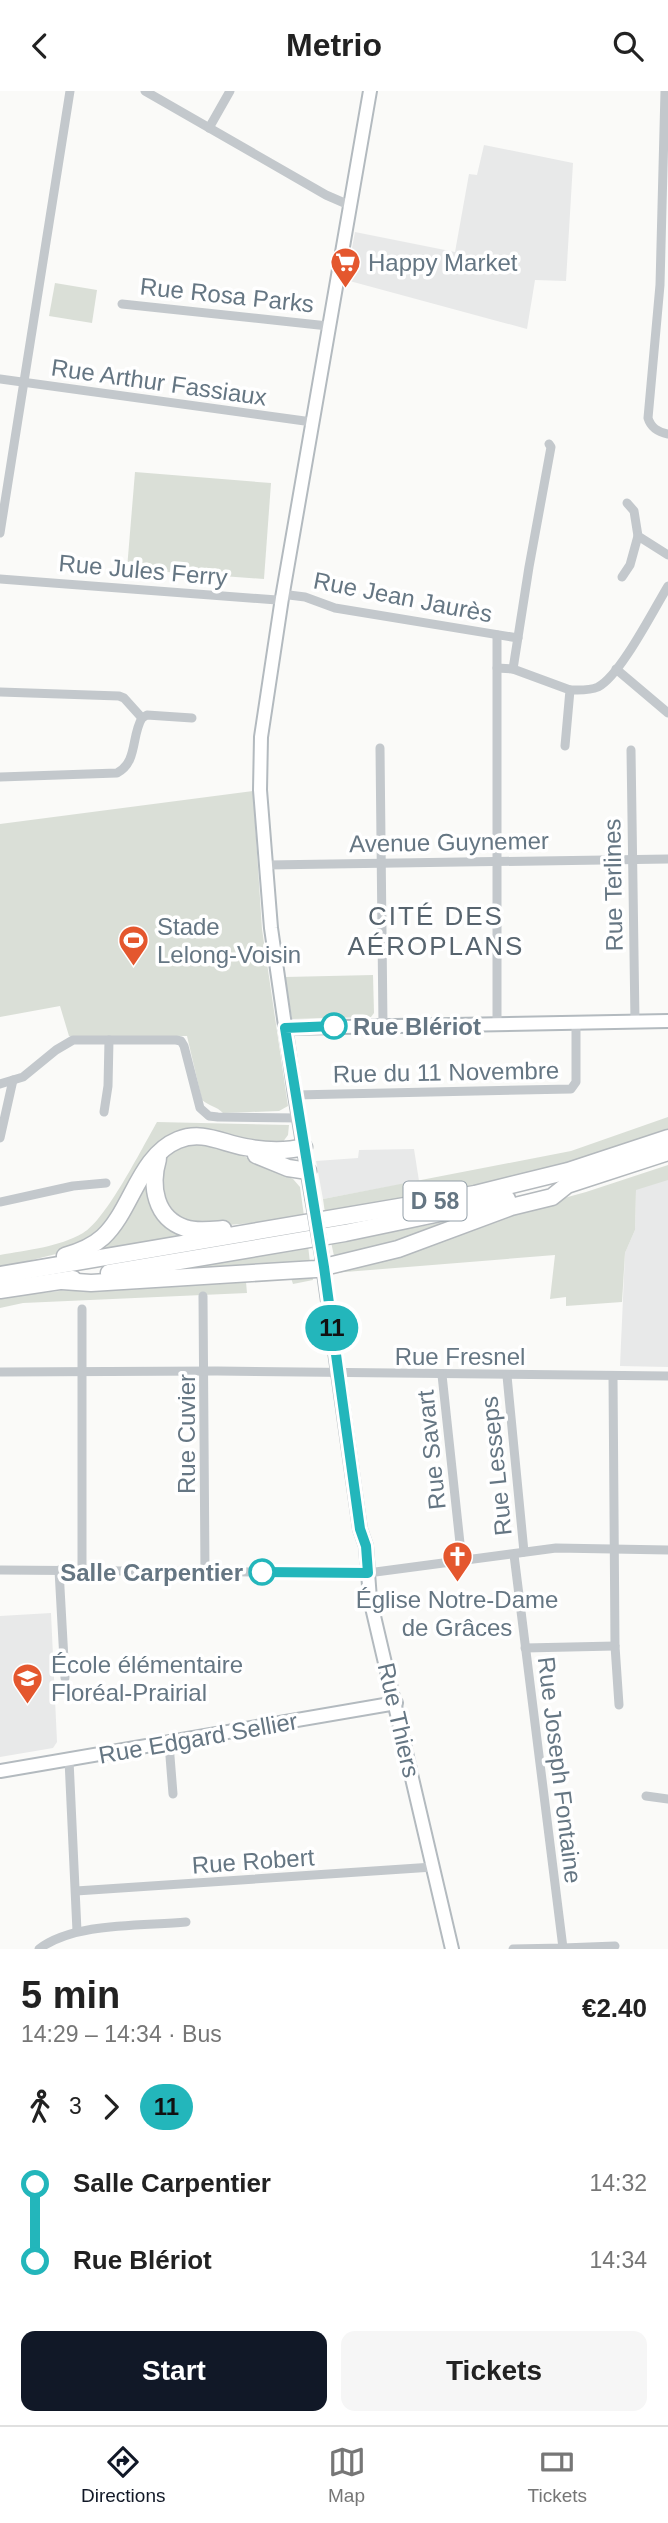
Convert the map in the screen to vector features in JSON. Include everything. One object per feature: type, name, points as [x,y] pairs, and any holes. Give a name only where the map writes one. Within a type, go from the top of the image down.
[{"type":"highway","points":[[7,1274],[82,1251],[103,1237],[123,1212],[148,1167],[177,1140],[194,1136],[276,1152],[304,1147]]},
{"type":"highway","name":"D 58","points":[[7,1274],[567,1178],[668,1138]]},
{"type":"highway","points":[[246,1147],[255,1155],[288,1168],[308,1171]]},
{"type":"highway","name":"D 58","points":[[0,1290],[345,1233],[482,1205],[567,1178],[668,1152]]},
{"type":"highway","points":[[160,1154],[155,1171],[156,1197],[158,1207],[169,1219],[191,1229],[255,1232]]},
{"type":"highway","points":[[62,1281],[91,1283],[323,1261],[398,1249],[511,1207],[552,1197],[567,1178]]},
{"type":"street","points":[[0,533],[70,91]]},
{"type":"street","points":[[145,91],[341,203],[349,205]]},
{"type":"street","points":[[208,128],[230,91]]},
{"type":"street","name":"Rue Thiers","points":[[370,91],[282,598],[260,760],[271,928],[323,1261],[370,1599],[452,1949]]},
{"type":"street","points":[[665,91],[660,289],[648,418],[657,431],[668,434]]},
{"type":"street","name":"Rue Rosa Parks","points":[[122,304],[328,325]]},
{"type":"street","name":"Rue Arthur Fassiaux","points":[[0,379],[312,422]]},
{"type":"street","points":[[513,669],[551,447],[549,444]]},
{"type":"street","points":[[622,577],[630,565],[638,536],[634,511],[628,503]]},
{"type":"street","points":[[638,536],[668,555]]},
{"type":"street","name":"Rue Jules Ferry","points":[[0,579],[278,600],[282,598]]},
{"type":"street","points":[[497,668],[513,669],[570,690],[598,686],[616,669],[668,586]]},
{"type":"street","name":"Rue Jean Jaurès","points":[[282,598],[289,595],[305,597],[335,608],[518,638]]},
{"type":"street","points":[[497,635],[497,1023]]},
{"type":"street","points":[[616,669],[668,713]]},
{"type":"street","points":[[565,746],[570,690]]},
{"type":"street","points":[[0,692],[119,696],[142,718]]},
{"type":"street","points":[[0,777],[117,773],[126,768],[131,758],[137,726],[142,718],[147,715],[192,718]]},
{"type":"street","points":[[380,748],[383,1025]]},
{"type":"street","name":"Rue Terlines","points":[[631,750],[635,1021]]},
{"type":"street","name":"Avenue Guynemer","points":[[267,865],[668,859]]},
{"type":"street","name":"Rue du 11 Novembre","points":[[295,1095],[572,1090],[576,1082],[576,1021]]},
{"type":"street","points":[[285,1028],[668,1021]]},
{"type":"street","points":[[104,1112],[108,1086],[108,1040]]},
{"type":"street","points":[[10,1094],[0,1085],[33,1070],[68,1042],[181,1041],[200,1108],[209,1116],[299,1118]]},
{"type":"street","points":[[0,1138],[13,1080]]},
{"type":"street","points":[[0,1202],[74,1186],[106,1184]]},
{"type":"street","points":[[0,1193],[12,1199]]},
{"type":"street","name":"Rue Cuvier","points":[[204,1296],[205,1573]]},
{"type":"street","points":[[82,1309],[82,1570]]},
{"type":"street","name":"Rue Fresnel","points":[[0,1372],[206,1371],[668,1376]]},
{"type":"street","name":"Rue Savart","points":[[442,1375],[462,1562]]},
{"type":"street","name":"Rue Lesseps","points":[[507,1376],[519,1553]]},
{"type":"street","points":[[614,1376],[615,1646],[619,1705]]},
{"type":"street","points":[[0,1570],[368,1573],[556,1548],[668,1550]]},
{"type":"street","name":"Rue Joseph Fontaine","points":[[519,1553],[525,1648],[563,1948]]},
{"type":"street","points":[[59,1570],[65,1678]]},
{"type":"street","points":[[525,1648],[615,1646]]},
{"type":"street","name":"Rue Edgard Sellier","points":[[0,1771],[396,1703]]},
{"type":"street","points":[[169,1744],[173,1794]]},
{"type":"street","points":[[69,1760],[78,1931]]},
{"type":"street","points":[[646,1796],[668,1799]]},
{"type":"street","name":"Rue Robert","points":[[76,1891],[433,1867]]},
{"type":"street","points":[[38,1949],[56,1938],[78,1931],[186,1922]]},
{"type":"street","points":[[513,1949],[615,1946]]},
{"type":"shaded area","points":[[484,145],[573,163],[566,281],[535,280],[527,329],[346,280],[355,232],[455,252],[469,174],[477,175]]},
{"type":"shaded area","points":[[55,283],[97,290],[92,323],[49,316]]},
{"type":"shaded area","points":[[135,472],[271,483],[264,579],[127,569]]},
{"type":"shaded area","name":"Stade Lelong-Voisin","points":[[253,791],[262,929],[288,1106],[279,1111],[223,1113],[202,1100],[187,1036],[69,1036],[60,1006],[0,1017],[0,824]]},
{"type":"shaded area","points":[[373,975],[374,1013],[371,1017],[292,1019],[285,977]]},
{"type":"shaded area","points":[[668,1117],[668,1130],[569,1163],[494,1182],[325,1213],[323,1199],[571,1151]]},
{"type":"shaded area","points":[[157,1122],[289,1125],[288,1135],[279,1147],[195,1129],[170,1135],[161,1142],[111,1223],[76,1249],[0,1268],[0,1255],[64,1242],[92,1226],[123,1182]]},
{"type":"shaded area","points":[[197,1143],[233,1151],[293,1179],[300,1187],[304,1216],[213,1225],[186,1221],[176,1216],[164,1197],[161,1185],[163,1161],[168,1152],[176,1146]]},
{"type":"shaded area","points":[[414,1149],[419,1181],[323,1199],[316,1161],[358,1158],[359,1150]]},
{"type":"shaded area","points":[[668,1165],[668,1180],[636,1190],[635,1230],[625,1253],[622,1302],[566,1306],[566,1297],[550,1299],[555,1255],[333,1273],[517,1211]]},
{"type":"shaded area","points":[[668,1172],[668,1367],[620,1366],[625,1253],[635,1230],[636,1184]]},
{"type":"shaded area","points":[[147,1177],[188,1238],[94,1253]]},
{"type":"shaded area","points":[[459,1218],[393,1245],[334,1256],[331,1242]]},
{"type":"shaded area","points":[[308,1245],[310,1263],[219,1271],[151,1270]]},
{"type":"shaded area","points":[[312,1276],[313,1280],[293,1284],[291,1278],[246,1282],[247,1293],[23,1303],[0,1308],[0,1298],[78,1289]]},
{"type":"shaded area","name":"École élémentaire Floréal-Prairial","points":[[51,1613],[57,1742],[53,1748],[0,1757],[0,1616]]},
{"type":"bus line","name":"11","points":[[262,1572],[368,1573],[324,1267],[285,1028],[334,1026]]},
{"type":"place","name":"Happy Market","points":[[345,289]]},
{"type":"place","name":"Stade Lelong-Voisin","points":[[134,967]]},
{"type":"place","name":"Rue Blériot","points":[[334,1026]]},
{"type":"place","name":"Salle Carpentier","points":[[262,1572]]},
{"type":"place","name":"Église Notre-Dame de Grâces","points":[[457,1584]]},
{"type":"place","name":"École élémentaire Floréal-Prairial","points":[[28,1705]]},
{"type":"district","name":"CITÉ DES AÉROPLANS","points":[[436,930]]}]
